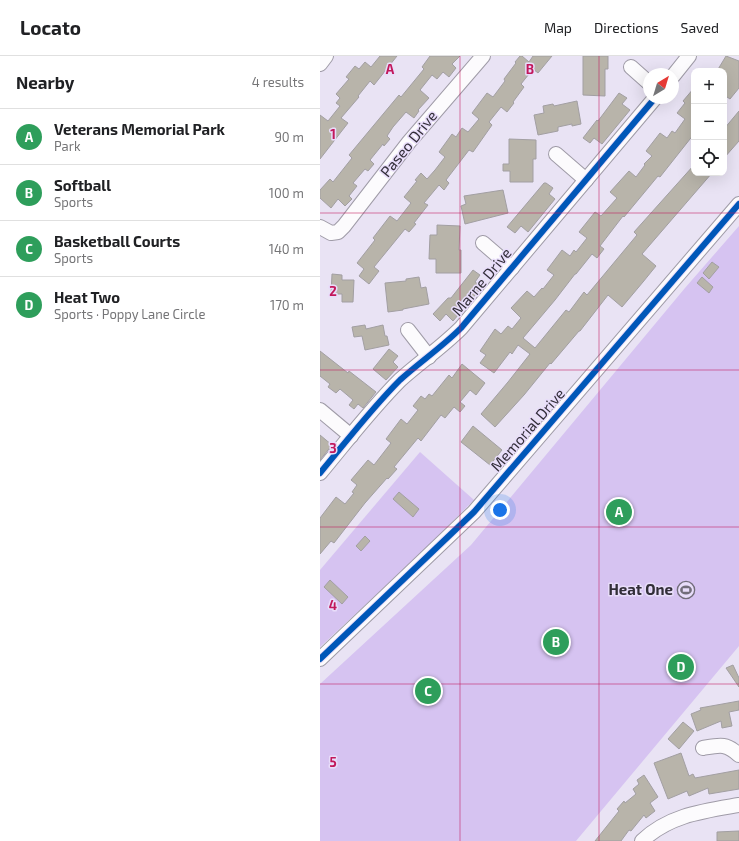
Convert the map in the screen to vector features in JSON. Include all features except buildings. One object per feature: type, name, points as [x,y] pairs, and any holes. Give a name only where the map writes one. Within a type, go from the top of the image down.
[{"type":"street","points":[[320,64],[326,56]]},
{"type":"street","name":"Paseo Drive","points":[[320,227],[331,233],[335,233],[344,226],[409,142],[483,56]]},
{"type":"street","points":[[679,68],[689,56]]},
{"type":"street","points":[[630,67],[643,78]]},
{"type":"street","name":"Marne Drive","points":[[320,474],[389,392],[402,379],[448,342],[461,328],[650,104]]},
{"type":"street","points":[[556,154],[586,180]]},
{"type":"street","name":"Memorial Drive","points":[[320,659],[474,512],[739,204]]},
{"type":"street","points":[[483,243],[512,268]]},
{"type":"street","points":[[408,330],[429,357]]},
{"type":"street","points":[[320,410],[351,436]]},
{"type":"street","points":[[704,748],[725,746],[732,749],[739,755]]},
{"type":"street","points":[[642,841],[655,830],[683,816],[739,805]]},
{"type":"shaded area","points":[[739,226],[739,646],[576,841],[320,841],[320,684],[471,545],[685,288]]},
{"type":"shaded area","points":[[420,452],[474,500],[421,553],[320,647],[320,570]]},
{"type":"cycle path","points":[[320,473],[389,391],[461,328],[650,104]]},
{"type":"cycle path","points":[[320,659],[474,512],[739,204]]},
{"type":"place","name":"Veterans Memorial Park","points":[[619,512]]},
{"type":"place","name":"Heat One","points":[[686,590]]},
{"type":"place","name":"Softball","points":[[556,642]]},
{"type":"place","name":"Heat Two","points":[[681,667]]},
{"type":"place","name":"Basketball Courts","points":[[428,691]]}]
